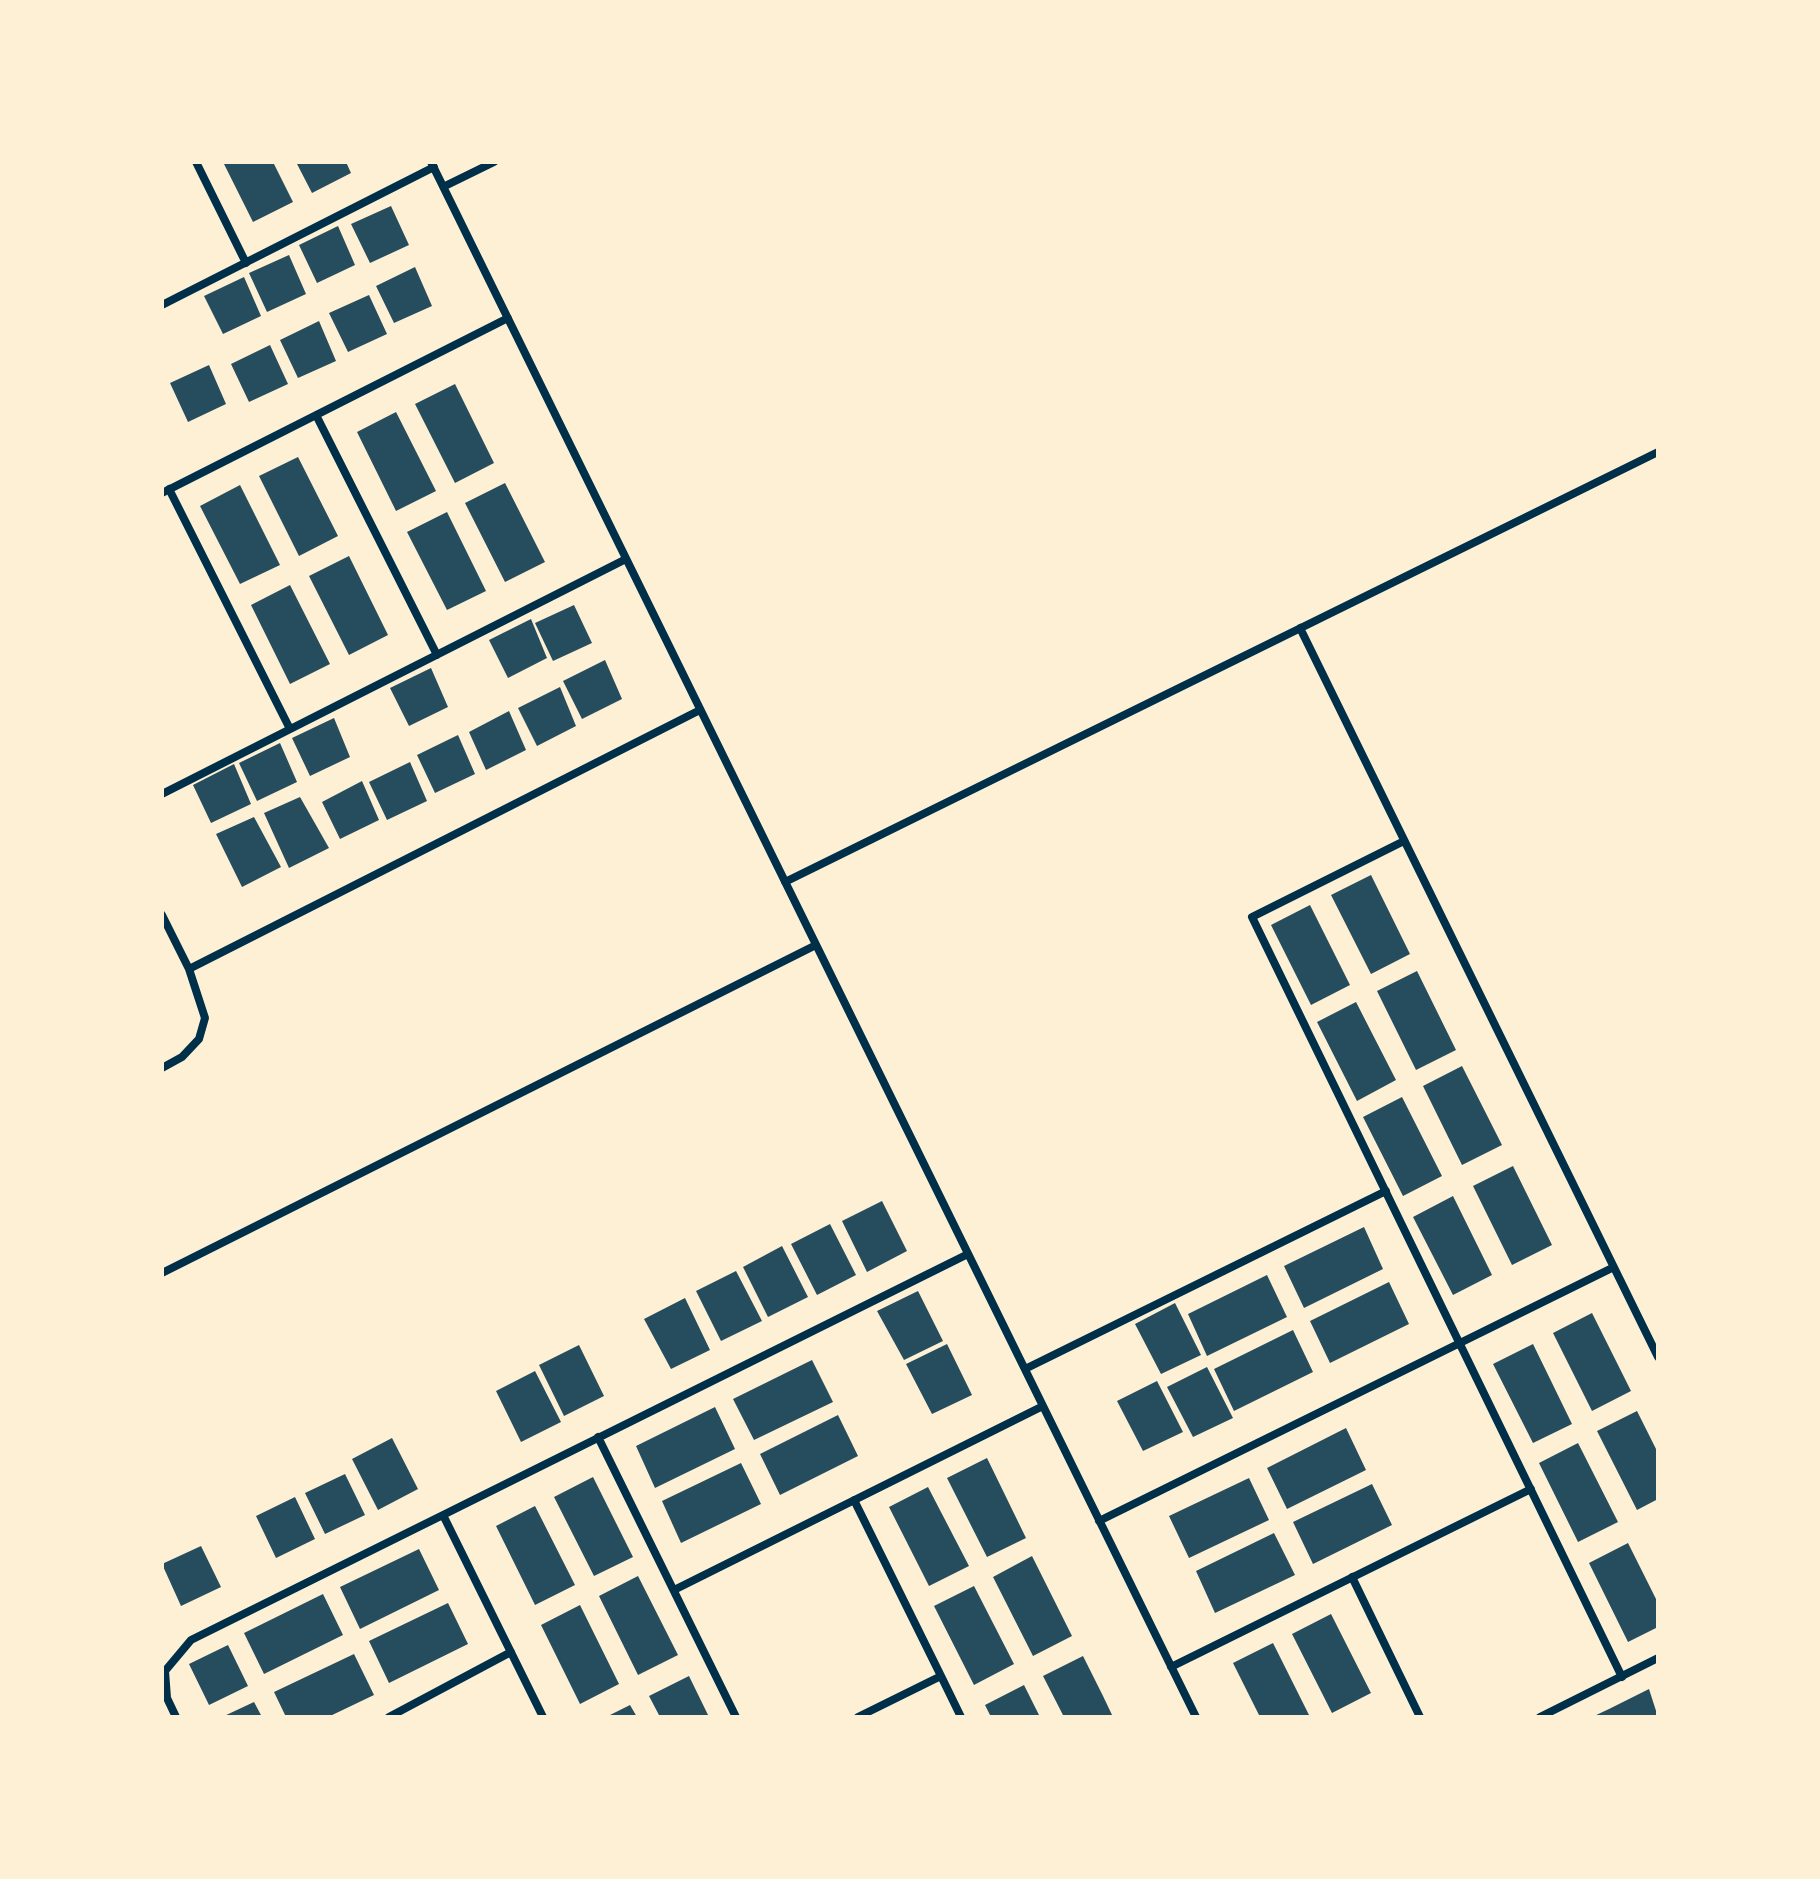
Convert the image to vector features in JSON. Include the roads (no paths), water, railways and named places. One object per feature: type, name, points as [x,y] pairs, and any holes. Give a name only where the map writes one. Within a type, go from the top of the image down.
[{"type":"street","points":[[196,162],[246,263]]},
{"type":"street","points":[[445,186],[494,162]]},
{"type":"street","points":[[162,305],[432,165],[1196,1717]]},
{"type":"street","points":[[290,729],[165,491],[508,318]]},
{"type":"street","points":[[316,415],[437,655]]},
{"type":"street","points":[[785,882],[1658,452]]},
{"type":"street","points":[[162,794],[626,559]]},
{"type":"street","points":[[1300,628],[1658,1357]]},
{"type":"street","points":[[189,969],[700,710]]},
{"type":"street","points":[[1404,841],[1252,917],[1622,1677]]},
{"type":"street","points":[[162,915],[189,969],[205,1018],[199,1039],[182,1057],[162,1068]]},
{"type":"street","points":[[162,1273],[816,945]]},
{"type":"street","points":[[1025,1369],[1386,1191]]},
{"type":"street","points":[[176,1717],[167,1698],[165,1671],[191,1640],[968,1254]]},
{"type":"street","points":[[1099,1521],[1612,1268]]},
{"type":"street","points":[[674,1590],[1043,1406]]},
{"type":"street","points":[[598,1437],[736,1717]]},
{"type":"street","points":[[1171,1667],[1531,1489]]},
{"type":"street","points":[[854,1500],[961,1717]]},
{"type":"street","points":[[443,1515],[543,1717]]},
{"type":"street","points":[[1352,1577],[1420,1717]]},
{"type":"street","points":[[389,1717],[511,1652]]},
{"type":"street","points":[[1540,1717],[1658,1658]]},
{"type":"street","points":[[858,1717],[941,1676]]}]
